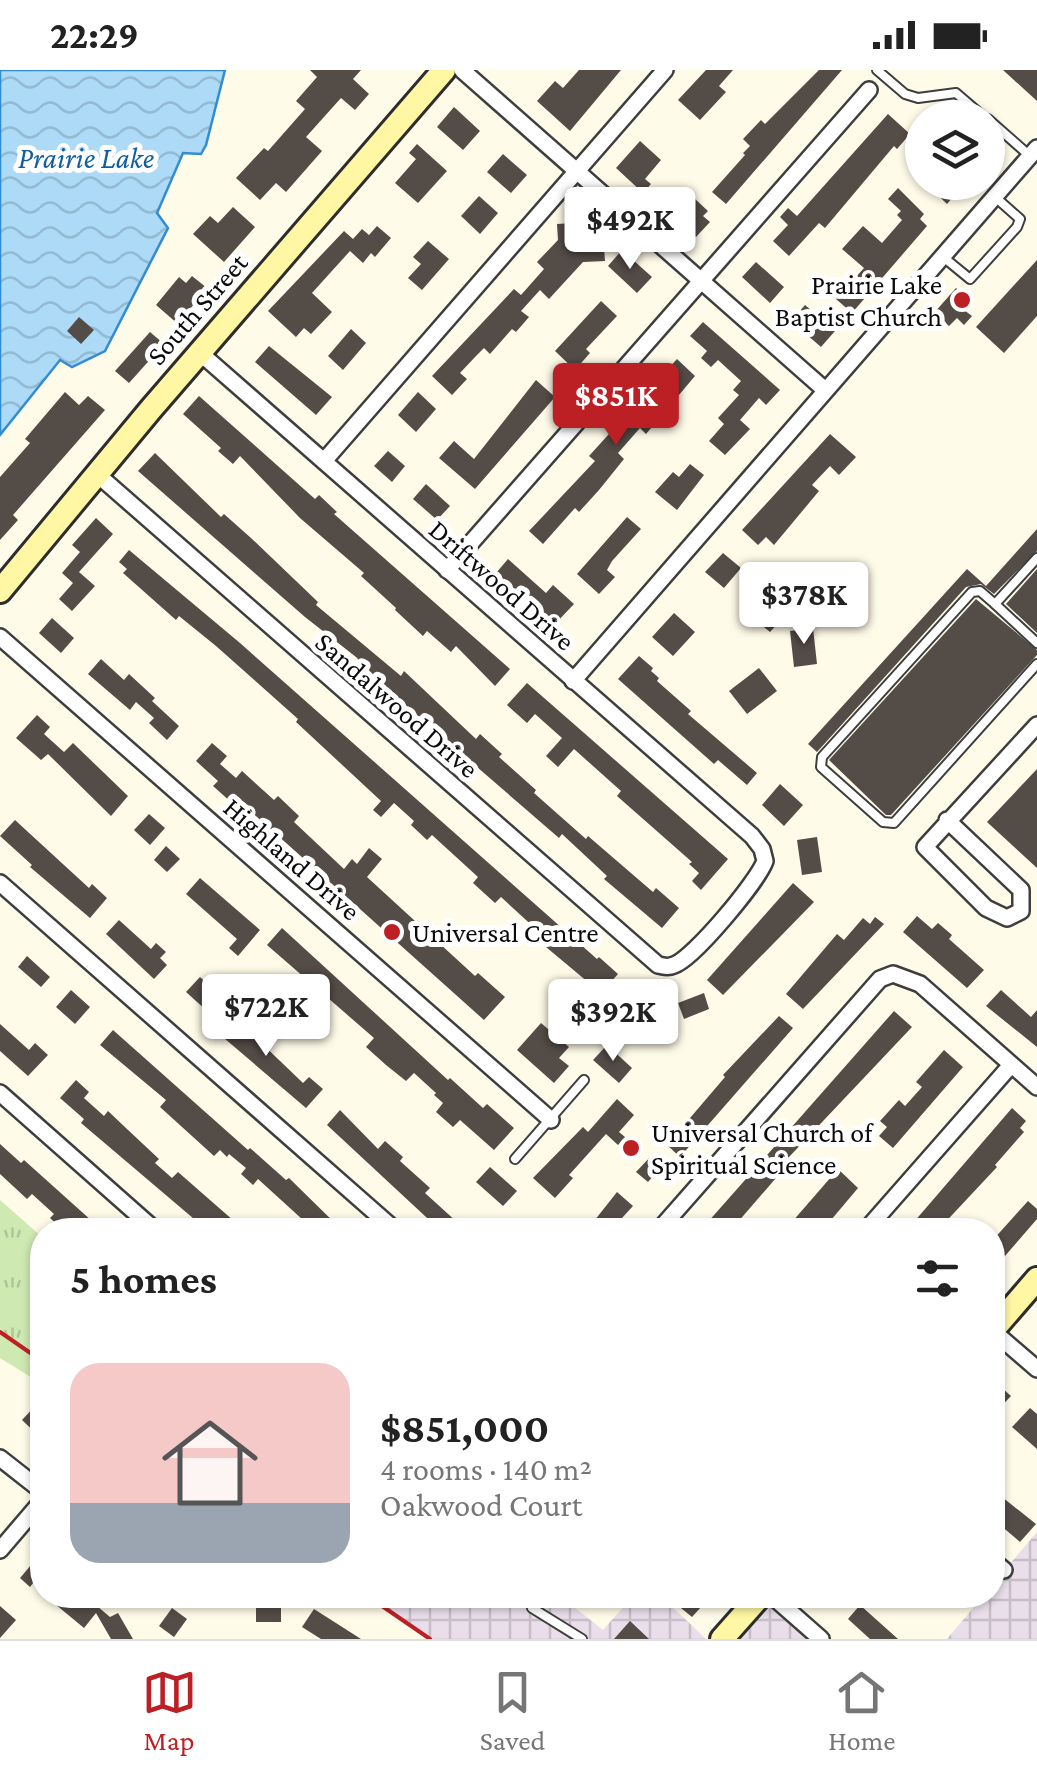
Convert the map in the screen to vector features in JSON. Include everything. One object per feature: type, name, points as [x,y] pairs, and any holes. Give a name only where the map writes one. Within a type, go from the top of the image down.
[{"type":"street","name":"South Street","points":[[0,591],[199,352],[444,70]]},
{"type":"street","points":[[462,70],[825,390]]},
{"type":"street","points":[[324,461],[664,70]]},
{"type":"street","points":[[447,570],[869,90]]},
{"type":"street","points":[[1005,184],[1034,152]]},
{"type":"street","points":[[573,680],[991,200]]},
{"type":"street","name":"Driftwood Drive","points":[[199,352],[752,836],[765,861]]},
{"type":"street","name":"Sandalwood Drive","points":[[98,475],[658,964],[677,965],[690,954],[752,885],[765,861]]},
{"type":"street","name":"Highland Drive","points":[[0,637],[551,1120]]},
{"type":"street","points":[[947,820],[1022,890],[1021,911],[1007,918],[986,908],[925,847],[947,820],[1037,726]]},
{"type":"street","points":[[0,883],[381,1218]]},
{"type":"street","points":[[670,1218],[880,978],[894,974],[920,984],[1037,1087]]},
{"type":"street","points":[[876,1218],[1011,1064]]},
{"type":"street","points":[[0,1093],[141,1218]]},
{"type":"street","points":[[1005,1316],[1037,1279]]},
{"type":"street","points":[[1005,1342],[1037,1370]]},
{"type":"street","points":[[0,1458],[30,1482]]},
{"type":"street","points":[[0,1550],[30,1515]]},
{"type":"street","points":[[722,1639],[749,1608]]},
{"type":"street","points":[[786,1608],[822,1639]]},
{"type":"lane","points":[[877,70],[904,94],[918,98],[956,93],[964,100]]},
{"type":"lane","points":[[1005,131],[1034,152]]},
{"type":"lane","points":[[942,256],[970,278],[1018,228],[1020,218],[999,200]]},
{"type":"lane","points":[[995,604],[1037,558]]},
{"type":"lane","points":[[1037,643],[980,591],[972,592],[822,757],[821,766],[883,822],[894,822],[1037,664]]},
{"type":"lane","points":[[515,1159],[584,1080]]},
{"type":"lane","points":[[532,1608],[582,1639]]},
{"type":"shaded area","points":[[1037,1532],[1037,1639],[947,1639],[973,1608],[1005,1608],[1005,1579],[1014,1570],[1009,1565]]},
{"type":"shaded area","points":[[388,1608],[575,1608],[603,1630],[622,1608],[674,1608],[706,1639],[433,1639]]},
{"type":"shaded area","points":[[761,1608],[775,1608],[811,1639],[733,1639]]},
{"type":"green space","points":[[0,1200],[30,1226],[30,1377],[0,1358]]},
{"type":"water","name":"Prairie Lake","points":[[0,70],[225,70],[206,145],[201,154],[183,153],[157,213],[168,228],[105,351],[72,367],[60,360],[0,435]]},
{"type":"building","points":[[310,70],[361,70],[353,79],[369,94],[355,110],[341,98],[306,137],[322,151],[286,192],[276,183],[260,200],[236,178],[264,148],[268,151],[305,109],[296,101],[317,77]]},
{"type":"building","points":[[579,70],[621,70],[570,131],[537,101],[555,81],[563,88]]},
{"type":"building","points":[[706,70],[733,70],[719,86],[726,92],[700,120],[678,100]]},
{"type":"building","points":[[819,70],[842,70],[726,204],[712,192],[745,155],[750,146],[743,139],[761,120],[765,124]]},
{"type":"building","points":[[1003,70],[1037,70],[1037,101]]},
{"type":"building","points":[[454,107],[480,131],[463,150],[437,127]]},
{"type":"building","points":[[888,114],[905,129],[905,140],[897,149],[894,146],[825,228],[819,223],[789,256],[773,241],[788,225],[780,217],[788,208],[797,216]]},
{"type":"building","points":[[640,141],[661,160],[645,179],[651,184],[643,193],[616,168]]},
{"type":"building","points":[[417,144],[447,171],[418,203],[395,183],[416,159],[409,153]]},
{"type":"building","points":[[503,154],[527,175],[511,193],[487,172]]},
{"type":"building","points":[[898,188],[905,200],[924,214],[920,219],[927,226],[852,313],[836,299],[864,268],[842,249],[863,226],[882,243],[902,220],[897,215],[901,211],[888,199]]},
{"type":"building","points":[[479,196],[498,213],[480,234],[461,216]]},
{"type":"building","points":[[680,197],[688,204],[694,198],[708,211],[703,216],[710,222],[696,237],[668,212]]},
{"type":"building","points":[[233,207],[255,227],[224,262],[193,234],[210,216],[218,223]]},
{"type":"building","points":[[588,222],[589,235],[603,234],[605,261],[583,262],[549,299],[540,290],[521,311],[529,317],[490,354],[484,348],[476,356],[460,373],[467,379],[452,395],[432,376],[514,289],[521,295],[544,269],[537,262],[558,240],[557,224]]},
{"type":"building","points":[[377,226],[391,238],[375,257],[371,253],[363,263],[350,251],[312,293],[332,312],[311,334],[304,328],[296,337],[268,311],[344,231],[353,239],[362,229],[369,235]]},
{"type":"building","points":[[428,241],[449,259],[422,290],[408,278],[421,264],[413,257]]},
{"type":"building","points":[[622,250],[652,277],[637,293],[608,266]]},
{"type":"building","points":[[1037,260],[1037,316],[1004,353],[976,327]]},
{"type":"building","points":[[756,262],[784,287],[770,303],[742,277]]},
{"type":"building","points":[[192,276],[207,288],[178,324],[156,305],[179,277],[186,283]]},
{"type":"building","points":[[956,288],[971,302],[964,310],[972,316],[964,325],[957,318],[949,326],[934,313]]},
{"type":"building","points":[[601,301],[617,316],[586,349],[590,353],[575,370],[555,351]]},
{"type":"building","points":[[805,305],[835,331],[821,347],[791,321]]},
{"type":"building","points":[[79,317],[94,330],[81,344],[67,331]]},
{"type":"building","points":[[703,322],[780,390],[766,405],[759,398],[740,420],[750,429],[725,455],[709,441],[724,424],[718,418],[739,395],[733,390],[741,381],[718,360],[711,367],[701,358],[707,351],[690,336]]},
{"type":"building","points":[[351,329],[366,343],[343,370],[328,356]]},
{"type":"building","points":[[150,332],[164,344],[129,383],[115,371]]},
{"type":"building","points":[[269,346],[332,397],[316,415],[255,362]]},
{"type":"building","points":[[677,359],[695,376],[646,434],[640,428],[618,453],[624,459],[599,490],[579,512],[575,508],[543,544],[529,531],[595,461],[589,456]]},
{"type":"building","points":[[536,380],[555,397],[475,489],[439,458],[454,441],[474,459]]},
{"type":"building","points":[[65,392],[79,405],[88,396],[105,410],[13,515],[18,520],[0,540],[0,477],[30,443],[25,439]]},
{"type":"building","points":[[418,392],[436,409],[416,432],[398,415]]},
{"type":"building","points":[[199,396],[315,499],[319,495],[337,512],[334,514],[510,669],[495,686],[456,646],[451,652],[427,631],[423,636],[361,576],[364,573],[300,518],[240,456],[233,464],[218,451],[221,448],[183,414]]},
{"type":"building","points":[[830,434],[856,457],[839,475],[830,466],[812,485],[819,491],[774,545],[766,537],[758,545],[742,530]]},
{"type":"building","points":[[388,451],[405,466],[392,482],[374,466]]},
{"type":"building","points":[[155,453],[221,517],[224,514],[251,538],[318,602],[316,605],[401,676],[404,671],[476,739],[480,734],[536,790],[534,793],[586,839],[588,836],[653,892],[656,888],[679,908],[662,928],[604,879],[607,876],[562,834],[559,838],[388,690],[356,657],[138,471]]},
{"type":"building","points":[[690,464],[704,475],[677,510],[655,492],[673,472],[679,477]]},
{"type":"building","points":[[426,484],[450,506],[437,520],[413,499]]},
{"type":"building","points":[[627,517],[641,529],[612,561],[607,570],[615,577],[599,594],[577,574]]},
{"type":"building","points":[[96,518],[113,534],[79,572],[95,586],[72,611],[59,599],[73,583],[62,573],[80,552],[72,545]]},
{"type":"building","points":[[1037,529],[1037,551],[994,594],[981,584],[966,587],[817,752],[808,744],[967,569],[986,586]]},
{"type":"building","points":[[129,550],[618,974],[601,993],[546,947],[550,942],[501,897],[495,903],[473,883],[478,877],[432,835],[427,840],[394,803],[381,817],[373,810],[381,801],[296,722],[298,719],[216,646],[179,616],[176,620],[123,573],[127,569],[119,562]]},
{"type":"building","points":[[723,553],[741,568],[724,588],[705,572]]},
{"type":"building","points":[[508,559],[546,593],[553,585],[574,604],[555,624],[496,573]]},
{"type":"building","points":[[1037,569],[1037,633],[1006,604]]},
{"type":"building","points":[[976,599],[1037,650],[1037,655],[891,815],[886,815],[829,760]]},
{"type":"building","points":[[674,613],[695,632],[673,656],[652,637]]},
{"type":"building","points":[[768,613],[779,622],[770,632],[759,623]]},
{"type":"building","points":[[52,618],[74,638],[61,653],[39,633]]},
{"type":"building","points":[[813,628],[817,664],[794,667],[790,631]]},
{"type":"building","points":[[639,656],[653,668],[657,681],[691,711],[688,714],[757,773],[747,785],[718,760],[714,764],[618,679]]},
{"type":"building","points":[[101,659],[124,680],[129,674],[179,726],[167,740],[149,723],[154,718],[136,702],[130,710],[88,674]]},
{"type":"building","points":[[759,668],[777,691],[747,714],[729,691]]},
{"type":"building","points":[[527,683],[728,859],[701,890],[692,881],[699,873],[689,864],[692,862],[617,796],[621,791],[574,749],[558,767],[546,756],[562,738],[535,714],[527,723],[507,705]]},
{"type":"building","points":[[37,715],[50,727],[44,734],[64,752],[73,743],[128,796],[111,816],[48,754],[41,760],[16,738]]},
{"type":"building","points":[[212,743],[227,756],[220,764],[236,778],[242,771],[274,800],[278,796],[299,816],[294,822],[344,869],[352,859],[357,864],[369,848],[382,859],[367,877],[475,976],[478,973],[505,997],[484,1020],[246,807],[242,812],[213,786],[218,781],[196,761]]},
{"type":"building","points":[[1037,769],[1037,868],[987,822]]},
{"type":"building","points":[[780,784],[803,805],[784,826],[762,805]]},
{"type":"building","points":[[149,814],[165,828],[150,845],[134,830]]},
{"type":"building","points":[[15,820],[89,888],[92,884],[107,898],[90,918],[0,836]]},
{"type":"building","points":[[817,837],[822,872],[802,875],[797,840]]},
{"type":"building","points":[[166,846],[180,859],[167,872],[154,860]]},
{"type":"building","points":[[200,878],[260,930],[238,956],[229,948],[237,939],[186,894]]},
{"type":"building","points":[[793,883],[814,902],[723,995],[707,980]]},
{"type":"building","points":[[917,916],[932,929],[938,923],[952,935],[949,939],[984,970],[967,988],[903,932]]},
{"type":"building","points":[[875,917],[884,924],[803,1009],[786,994],[837,934],[844,940],[863,918],[870,924]]},
{"type":"building","points":[[119,920],[151,949],[156,943],[166,952],[160,958],[167,965],[154,979],[106,934]]},
{"type":"building","points":[[282,928],[448,1080],[483,1108],[487,1104],[514,1128],[494,1150],[460,1120],[453,1127],[436,1112],[443,1103],[436,1093],[414,1073],[406,1081],[386,1065],[366,1047],[374,1038],[267,945]]},
{"type":"building","points":[[27,956],[50,977],[41,987],[18,967]]},
{"type":"building","points":[[200,977],[221,996],[207,1011],[186,992]]},
{"type":"building","points":[[71,990],[90,1007],[75,1024],[56,1007]]},
{"type":"building","points":[[1001,990],[1031,1017],[1037,1010],[1037,1047],[986,1006]]},
{"type":"building","points":[[704,993],[709,1009],[684,1019],[678,1003]]},
{"type":"building","points":[[635,994],[659,1003],[653,1020],[629,1011]]},
{"type":"building","points":[[894,1011],[912,1027],[772,1175],[776,1178],[741,1218],[711,1218]]},
{"type":"building","points":[[223,1014],[231,1021],[237,1014],[254,1030],[251,1033],[303,1083],[309,1077],[323,1089],[306,1108],[211,1027]]},
{"type":"building","points":[[779,1016],[793,1028],[680,1157],[667,1145],[723,1075]]},
{"type":"building","points":[[541,1023],[569,1047],[559,1058],[569,1066],[554,1083],[517,1050]]},
{"type":"building","points":[[0,1024],[29,1050],[35,1043],[48,1055],[28,1076],[0,1051]]},
{"type":"building","points":[[113,1030],[248,1150],[286,1180],[289,1178],[330,1218],[301,1218],[258,1179],[253,1185],[241,1174],[246,1168],[229,1154],[227,1157],[220,1150],[214,1156],[160,1107],[166,1100],[100,1045]]},
{"type":"building","points":[[607,1045],[632,1068],[619,1083],[593,1060]]},
{"type":"building","points":[[944,1050],[963,1067],[893,1148],[879,1136],[887,1127],[880,1121],[899,1100],[905,1106],[922,1087],[916,1082]]},
{"type":"building","points":[[76,1080],[89,1092],[84,1098],[104,1116],[108,1111],[159,1159],[155,1163],[172,1178],[178,1172],[231,1218],[193,1218],[81,1123],[84,1119],[60,1098]]},
{"type":"building","points":[[617,1099],[634,1115],[619,1132],[625,1137],[618,1145],[606,1134],[569,1175],[573,1178],[555,1198],[533,1178],[583,1127],[588,1132]]},
{"type":"building","points":[[1012,1108],[1026,1121],[1020,1128],[1024,1132],[997,1167],[949,1218],[917,1218]]},
{"type":"building","points":[[340,1110],[378,1149],[385,1141],[430,1188],[425,1193],[452,1218],[427,1218],[327,1125]]},
{"type":"building","points":[[0,1144],[21,1163],[24,1160],[89,1218],[50,1218],[54,1214],[32,1194],[27,1199],[0,1174]]},
{"type":"building","points":[[652,1155],[663,1165],[648,1182],[636,1172]]},
{"type":"building","points":[[490,1167],[517,1191],[503,1206],[476,1182]]},
{"type":"building","points":[[838,1169],[858,1188],[833,1218],[795,1218]]},
{"type":"building","points":[[617,1192],[633,1206],[622,1218],[596,1218]]},
{"type":"building","points":[[1028,1201],[1037,1209],[1037,1219],[1005,1256],[1005,1227]]},
{"type":"building","points":[[1030,1408],[1037,1414],[1037,1449],[1012,1427]]},
{"type":"building","points":[[30,1411],[30,1428],[22,1420]]},
{"type":"building","points":[[1005,1499],[1036,1524],[1020,1542],[1005,1529]]},
{"type":"building","points":[[30,1566],[30,1587],[20,1578]]},
{"type":"building","points":[[0,1606],[16,1620],[0,1638]]},
{"type":"building","points":[[60,1608],[99,1608],[110,1617],[118,1613],[133,1639],[111,1639],[96,1613],[84,1628]]},
{"type":"building","points":[[172,1608],[187,1619],[174,1637],[159,1626]]},
{"type":"building","points":[[256,1608],[281,1608],[281,1622],[256,1622]]},
{"type":"building","points":[[681,1608],[700,1608],[692,1617]]},
{"type":"building","points":[[857,1608],[863,1608],[898,1639],[870,1639],[848,1619]]},
{"type":"building","points":[[314,1609],[361,1639],[321,1639],[302,1627]]},
{"type":"building","points":[[630,1621],[649,1639],[614,1639]]},
{"type":"railway","points":[[0,1332],[30,1353]]},
{"type":"railway","points":[[385,1608],[430,1639]]},
{"type":"place","name":"Prairie Lake Baptist Church","points":[[962,300]]},
{"type":"place","name":"Universal Centre","points":[[392,932]]},
{"type":"place","name":"Universal Church of Spiritual Science","points":[[631,1148]]}]
